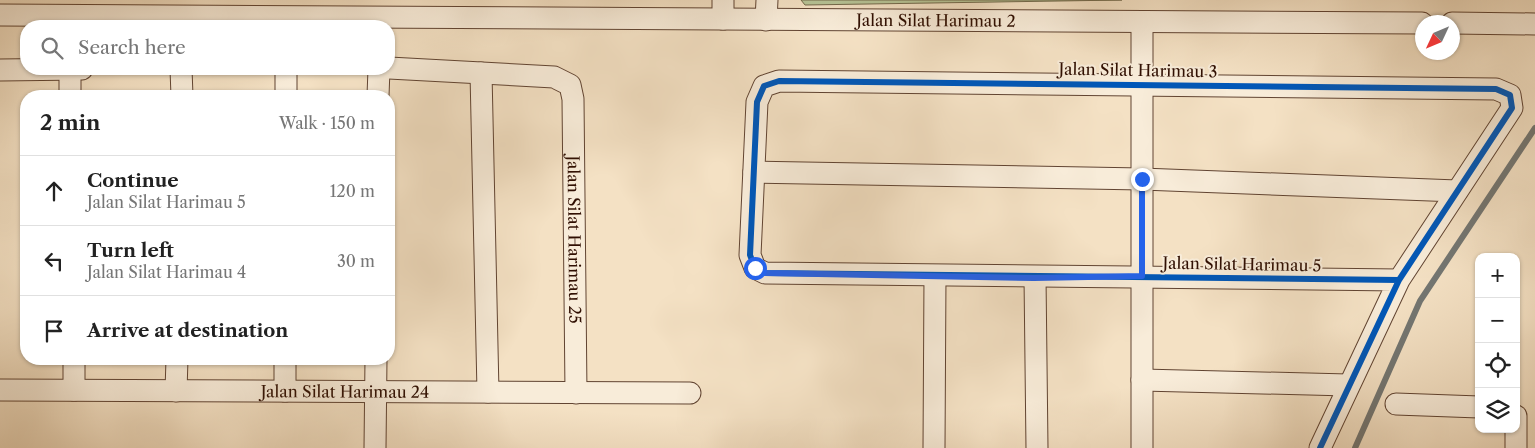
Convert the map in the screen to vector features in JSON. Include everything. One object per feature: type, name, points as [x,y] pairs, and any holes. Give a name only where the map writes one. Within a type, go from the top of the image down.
[{"type":"street","name":"Jalan Silat Harimau 2","points":[[0,15],[44,8],[207,8],[354,20]]},
{"type":"street","name":"Jalan Silat Harimau 2","points":[[395,21],[611,9],[766,10],[1142,22],[1415,23]]},
{"type":"street","points":[[1142,22],[1142,448]]},
{"type":"street","points":[[1460,23],[1535,24]]},
{"type":"street","points":[[395,68],[481,72],[488,392]]},
{"type":"street","points":[[0,70],[20,70]]},
{"type":"street","name":"Jalan Silat Harimau 25","points":[[481,72],[554,77],[570,85],[573,99],[576,393]]},
{"type":"street","points":[[70,75],[70,90]]},
{"type":"street","points":[[182,75],[182,90]]},
{"type":"street","points":[[286,75],[286,90]]},
{"type":"street","points":[[378,90],[379,75]]},
{"type":"street","name":"Jalan Silat Harimau 3","points":[[754,172],[758,102],[764,86],[779,81],[1496,89],[1510,94],[1512,108],[1457,191]]},
{"type":"street","points":[[754,172],[1142,179],[1457,191]]},
{"type":"street","name":"Jalan Silat Harimau 5","points":[[754,172],[750,256],[755,268],[765,273],[1034,278],[1142,276],[1399,280]]},
{"type":"street","points":[[1320,448],[1399,280],[1457,191]]},
{"type":"street","points":[[934,448],[935,276]]},
{"type":"street","points":[[1034,278],[1037,448]]},
{"type":"street","points":[[74,365],[74,390]]},
{"type":"street","points":[[176,391],[177,365]]},
{"type":"street","points":[[285,365],[285,391]]},
{"type":"street","points":[[375,448],[376,365]]},
{"type":"street","points":[[1142,380],[1348,385]]},
{"type":"street","name":"Jalan Silat Harimau 24","points":[[0,390],[690,393]]},
{"type":"street","points":[[1396,404],[1475,408]]},
{"type":"street","points":[[1516,433],[1516,448]]},
{"type":"green space","points":[[801,0],[1122,0],[805,5]]},
{"type":"waterway","points":[[1355,448],[1420,301],[1535,128]]},
{"type":"cycle path","points":[[1320,448],[1399,280],[1512,108],[1510,95],[1496,89],[779,81],[764,86],[757,102],[750,255],[755,268],[765,273],[1399,280]]},
{"type":"route","points":[[755,268],[765,273],[1034,278],[1142,276],[1142,179]]}]
